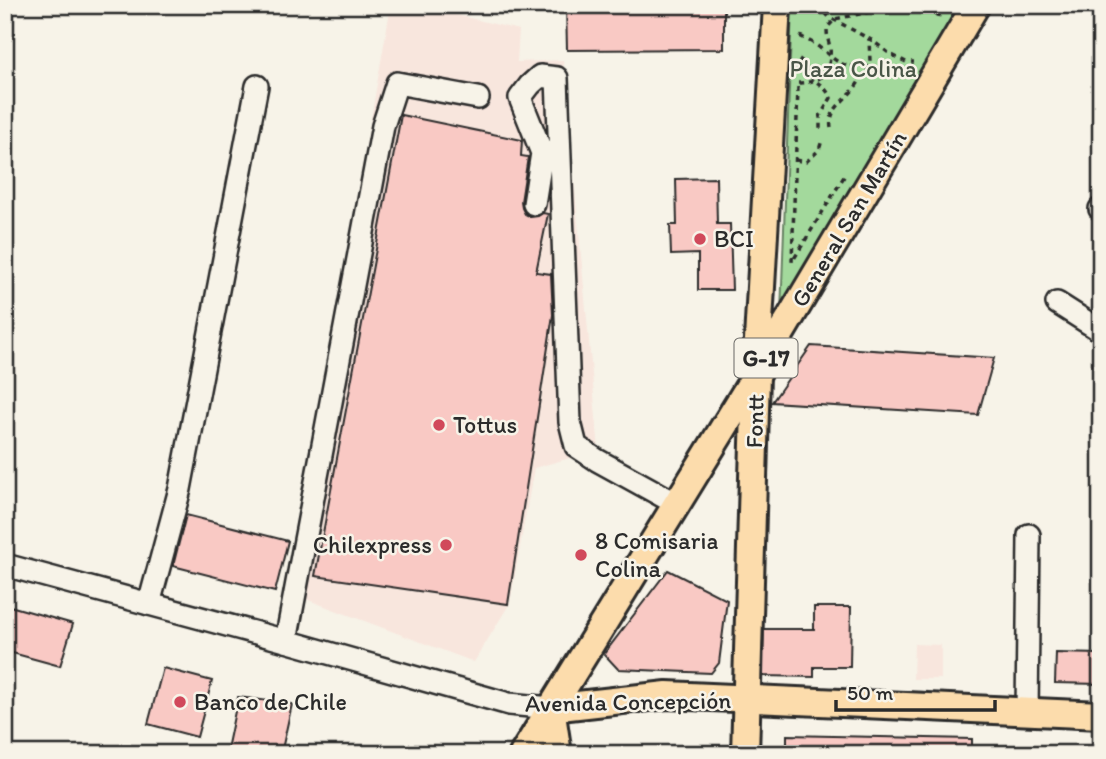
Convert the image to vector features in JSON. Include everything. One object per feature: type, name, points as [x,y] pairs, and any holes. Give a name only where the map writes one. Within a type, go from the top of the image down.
[{"type":"main road","name":"Fontt","points":[[745,754],[756,375],[777,5]]},
{"type":"main road","name":"General San Martín","points":[[523,754],[756,375],[976,5]]},
{"type":"main road","name":"Avenida Concepción","points":[[551,708],[667,695],[1101,715]]},
{"type":"main road","points":[[551,708],[558,754]]},
{"type":"street","points":[[534,204],[542,153],[520,98],[540,76],[557,78],[570,422],[576,446],[677,504]]},
{"type":"street","points":[[286,641],[383,127],[397,83],[478,98]]},
{"type":"street","points":[[149,604],[180,489],[257,86]]},
{"type":"street","points":[[1057,303],[1101,331]]},
{"type":"street","points":[[1027,712],[1029,535]]},
{"type":"street","name":"Avenida Concepción","points":[[6,569],[149,604],[509,704],[551,708]]},
{"type":"path","points":[[819,5],[829,17],[890,54],[906,62],[914,62],[908,70]]},
{"type":"path","points":[[849,169],[792,261],[798,83],[808,83],[827,73],[830,47],[826,39],[827,28],[835,19],[869,12],[876,5]]},
{"type":"path","points":[[897,5],[941,16]]},
{"type":"path","points":[[799,47],[800,26]]},
{"type":"path","points":[[800,36],[834,60],[849,66],[859,66],[870,61]]},
{"type":"path","points":[[831,128],[832,114],[856,85],[870,61],[869,39]]},
{"type":"path","points":[[799,71],[799,59],[804,62],[811,77],[827,90],[831,98],[820,116],[820,130]]},
{"type":"path","points":[[796,160],[806,162],[819,149],[822,140]]},
{"type":"shaded area","name":"Tottus","points":[[391,5],[416,5],[519,30],[517,62],[563,60],[599,450],[534,468],[510,603],[474,662],[287,592]]},
{"type":"shaded area","points":[[914,644],[941,645],[941,679],[913,679]]},
{"type":"green space","name":"Plaza Colina","points":[[792,5],[966,5],[781,314]]},
{"type":"building","points":[[566,5],[724,5],[724,49],[567,50]]},
{"type":"building","name":"Tottus","points":[[401,115],[522,140],[521,156],[528,157],[522,208],[525,214],[531,217],[548,214],[536,272],[551,274],[553,315],[508,604],[315,576]]},
{"type":"building","points":[[716,178],[717,224],[730,224],[732,290],[698,290],[698,254],[671,255],[670,225],[677,225],[676,179]]},
{"type":"building","points":[[811,346],[994,358],[978,415],[772,402]]},
{"type":"building","points":[[186,515],[288,541],[275,592],[173,566]]},
{"type":"building","points":[[668,570],[727,600],[719,663],[711,673],[618,669],[604,654]]},
{"type":"building","points":[[10,606],[73,624],[60,666],[5,651],[5,623]]},
{"type":"building","points":[[814,607],[851,607],[850,667],[814,667],[814,677],[763,676],[764,629],[814,629]]},
{"type":"building","points":[[1056,653],[1101,654],[1101,684],[1055,683]]},
{"type":"building","name":"Banco de Chile","points":[[163,668],[212,681],[197,737],[148,724]]},
{"type":"building","points":[[238,697],[292,704],[281,754],[226,754]]},
{"type":"building","points":[[787,735],[972,739],[972,754],[787,754]]},
{"type":"place","name":"BCI","points":[[700,239]]},
{"type":"place","name":"Tottus","points":[[439,425]]},
{"type":"place","name":"Chilexpress","points":[[446,545]]},
{"type":"place","name":"8 Comisaria Colina","points":[[581,555]]},
{"type":"place","name":"Banco de Chile","points":[[180,702]]}]
